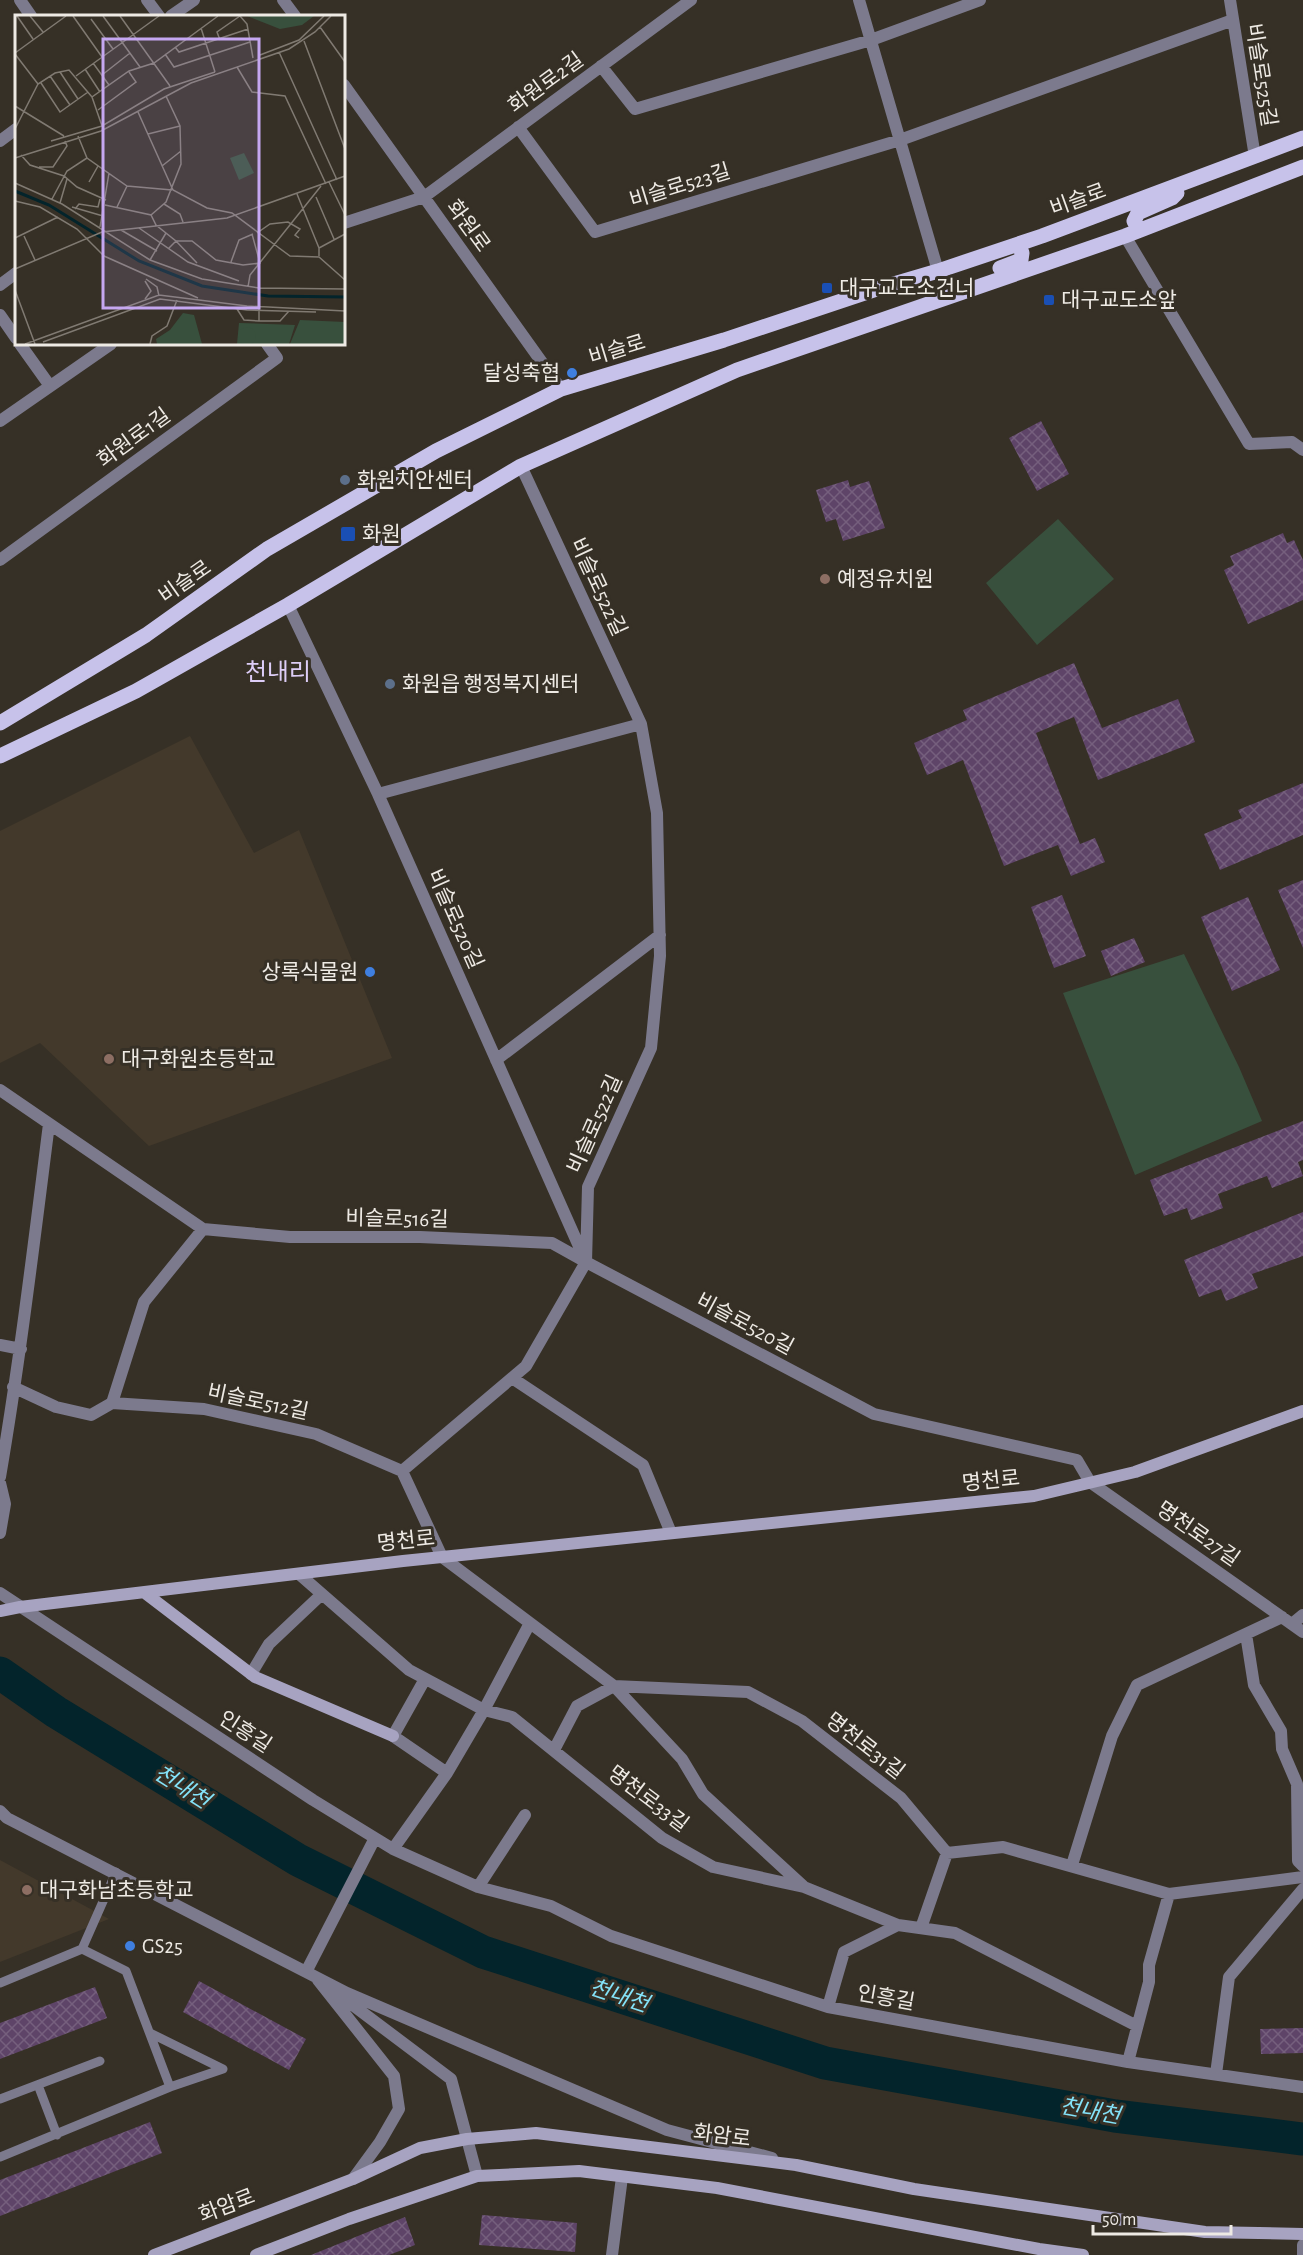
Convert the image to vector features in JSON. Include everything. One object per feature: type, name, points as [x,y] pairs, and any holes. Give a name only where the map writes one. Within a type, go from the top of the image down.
[{"type":"main road","name":"비슬로","points":[[0,723],[146,635],[267,549],[436,451],[561,389],[724,340],[1019,244],[1303,138]]},
{"type":"main road","points":[[0,756],[136,692],[288,605],[521,466],[737,370],[1132,233],[1303,167]]},
{"type":"main road","points":[[1132,233],[1138,213],[1172,198],[1184,183]]},
{"type":"main road","points":[[972,289],[990,273],[1021,260],[1022,253],[1019,244]]},
{"type":"main road","name":"명천로","points":[[0,1611],[442,1557],[1034,1496],[1135,1472],[1303,1411]]},
{"type":"main road","points":[[145,1593],[251,1674],[393,1736]]},
{"type":"main road","name":"화암로","points":[[154,2255],[353,2179],[420,2148],[467,2139],[536,2133],[796,2164],[914,2189],[1205,2232],[1303,2234]]},
{"type":"main road","points":[[256,2255],[349,2219],[477,2176],[579,2171],[717,2188],[1040,2249],[1083,2255]]},
{"type":"street","points":[[20,0],[31,15]]},
{"type":"street","points":[[147,0],[158,15]]},
{"type":"street","points":[[172,15],[194,0]]},
{"type":"street","points":[[283,0],[294,15]]},
{"type":"street","name":"화원로2길","points":[[424,197],[691,0]]},
{"type":"street","points":[[859,0],[939,271]]},
{"type":"street","name":"비슬로525길","points":[[1230,0],[1255,157]]},
{"type":"street","points":[[601,66],[635,110],[870,40],[977,1]]},
{"type":"street","name":"비슬로523길","points":[[518,127],[595,232],[900,140],[1233,20]]},
{"type":"street","name":"화원로","points":[[345,86],[561,389]]},
{"type":"street","points":[[0,141],[15,130]]},
{"type":"street","points":[[345,223],[424,197]]},
{"type":"street","points":[[1132,233],[1249,444],[1292,442],[1303,450]]},
{"type":"street","points":[[0,285],[15,274]]},
{"type":"street","points":[[0,315],[15,337]]},
{"type":"street","points":[[21,345],[50,386]]},
{"type":"street","points":[[0,421],[110,345]]},
{"type":"street","name":"화원로1길","points":[[0,560],[277,358],[268,345]]},
{"type":"street","name":"비슬로522길","points":[[402,1471],[526,1366],[586,1263],[588,1187],[651,1048],[660,956],[657,813],[640,724],[521,466]]},
{"type":"street","name":"비슬로520길","points":[[288,605],[378,794],[586,1263],[874,1414],[1077,1460],[1090,1482]]},
{"type":"street","points":[[378,794],[640,724]]},
{"type":"street","points":[[496,1060],[660,935]]},
{"type":"street","name":"비슬로516길","points":[[0,1090],[203,1229],[290,1237],[420,1237],[552,1244],[586,1263]]},
{"type":"street","points":[[0,1477],[5,1415],[21,1349],[49,1124]]},
{"type":"street","points":[[112,1403],[144,1302],[203,1229]]},
{"type":"street","points":[[0,1345],[21,1349]]},
{"type":"street","points":[[512,1378],[643,1465],[671,1533]]},
{"type":"street","name":"비슬로512길","points":[[13,1387],[56,1407],[91,1415],[112,1403],[204,1409],[316,1434],[402,1471]]},
{"type":"street","points":[[402,1471],[442,1557],[614,1686],[577,1706],[554,1750]]},
{"type":"street","name":"명천로27길","points":[[1090,1482],[1303,1632]]},
{"type":"street","points":[[0,1483],[5,1504],[0,1533]]},
{"type":"street","name":"명천로33길","points":[[299,1574],[409,1670],[484,1710],[512,1717],[662,1838],[712,1867],[804,1887],[897,1925],[956,1933],[1137,2026]]},
{"type":"street","name":"인흥길","points":[[0,1593],[375,1838],[393,1849],[478,1887],[551,1906],[611,1936],[828,2007],[1128,2062],[1303,2087]]},
{"type":"street","points":[[251,1674],[269,1644],[322,1594]]},
{"type":"street","points":[[1072,1865],[1112,1736],[1137,1685],[1246,1634],[1303,1615]]},
{"type":"street","points":[[393,1849],[447,1773],[484,1710],[530,1623]]},
{"type":"street","points":[[1246,1634],[1254,1685],[1281,1731],[1282,1749],[1297,1784],[1298,1861],[1303,1866]]},
{"type":"street","points":[[425,1679],[393,1736],[447,1773]]},
{"type":"street","name":"명천로33길","points":[[614,1686],[682,1759],[703,1794],[804,1887]]},
{"type":"street","name":"명천로31길","points":[[614,1686],[748,1692],[802,1722],[900,1798],[947,1853]]},
{"type":"street","points":[[0,1811],[8,1818],[347,1993],[667,2130],[796,2164]]},
{"type":"street","points":[[478,1887],[525,1815]]},
{"type":"street","points":[[311,1974],[375,1838]]},
{"type":"street","points":[[921,1928],[947,1853],[1003,1847],[1169,1894],[1303,1877]]},
{"type":"street","points":[[1216,2074],[1229,1977],[1303,1889]]},
{"type":"street","points":[[1128,2062],[1149,1982],[1149,1965],[1169,1894]]},
{"type":"street","points":[[828,2007],[843,1952],[897,1925]]},
{"type":"street","points":[[311,1974],[451,2079],[477,2176]]},
{"type":"street","points":[[311,1974],[394,2076],[399,2109],[380,2142],[353,2179]]},
{"type":"street","points":[[612,2255],[622,2177]]},
{"type":"street","points":[[1303,2245],[1303,2255]]},
{"type":"lane","points":[[0,1983],[82,1949],[116,1872]]},
{"type":"lane","points":[[82,1949],[126,1971],[170,2087]]},
{"type":"lane","points":[[0,2157],[170,2087],[223,2069],[150,2033]]},
{"type":"lane","points":[[0,2099],[100,2061]]},
{"type":"lane","points":[[38,2085],[57,2135]]},
{"type":"shaded area","points":[[190,736],[254,853],[299,830],[392,1058],[149,1146],[40,1043],[0,1063],[0,831]]},
{"type":"shaded area","name":"대구화남초등학교","points":[[0,1860],[109,1919],[0,1962]]},
{"type":"green space","points":[[1058,519],[1114,579],[1037,645],[986,583]]},
{"type":"green space","points":[[1184,954],[1239,1067],[1262,1121],[1135,1175],[1063,993]]},
{"type":"building","points":[[1041,421],[1069,474],[1037,491],[1009,438]]},
{"type":"building","points":[[848,480],[850,487],[869,481],[885,528],[843,541],[836,519],[826,522],[816,490]]},
{"type":"building","points":[[1283,533],[1287,543],[1294,540],[1303,560],[1303,600],[1248,624],[1224,570],[1234,565],[1230,556]]},
{"type":"building","points":[[1074,663],[1102,728],[1178,699],[1195,742],[1098,780],[1074,717],[1036,733],[1080,844],[1095,838],[1105,862],[1071,876],[1058,845],[1004,866],[963,760],[927,775],[914,743],[967,720],[963,710]]},
{"type":"building","points":[[1303,783],[1303,835],[1220,870],[1204,834],[1242,818],[1238,810]]},
{"type":"building","points":[[1303,880],[1303,948],[1278,890]]},
{"type":"building","points":[[1062,895],[1086,956],[1054,968],[1031,907]]},
{"type":"building","points":[[1248,897],[1280,970],[1232,991],[1201,917]]},
{"type":"building","points":[[1134,938],[1145,962],[1111,976],[1101,951]]},
{"type":"building","points":[[1303,1121],[1303,1160],[1298,1162],[1303,1176],[1272,1188],[1267,1176],[1218,1194],[1223,1208],[1191,1220],[1187,1208],[1164,1216],[1150,1180]]},
{"type":"building","points":[[1303,1212],[1303,1256],[1252,1274],[1258,1288],[1226,1301],[1221,1289],[1199,1297],[1184,1260]]},
{"type":"building","points":[[199,1981],[306,2039],[289,2070],[183,2012]]},
{"type":"building","points":[[95,1987],[107,2018],[0,2059],[0,2023]]},
{"type":"building","points":[[1303,2028],[1303,2053],[1261,2054],[1260,2029]]},
{"type":"building","points":[[150,2122],[162,2153],[0,2216],[0,2180]]},
{"type":"building","points":[[482,2215],[577,2223],[575,2252],[479,2245]]},
{"type":"building","points":[[405,2217],[415,2245],[389,2255],[311,2255]]},
{"type":"waterway","name":"천내천","points":[[0,1673],[56,1712],[298,1860],[483,1952],[825,2063],[1115,2116],[1303,2139]]},
{"type":"place","name":"대구교도소건너","points":[[827,288]]},
{"type":"place","name":"대구교도소앞","points":[[1049,300]]},
{"type":"place","name":"달성축협","points":[[572,373]]},
{"type":"place","name":"화원치안센터","points":[[345,480]]},
{"type":"place","name":"화원","points":[[348,534]]},
{"type":"place","name":"예정유치원","points":[[825,579]]},
{"type":"place","name":"화원읍 행정복지센터","points":[[390,684]]},
{"type":"place","name":"상록식물원","points":[[370,972]]},
{"type":"place","name":"대구화원초등학교","points":[[109,1059]]},
{"type":"place","name":"대구화남초등학교","points":[[27,1890]]},
{"type":"place","name":"GS25","points":[[130,1946]]},
{"type":"district","name":"천내리","points":[[278,673]]}]
